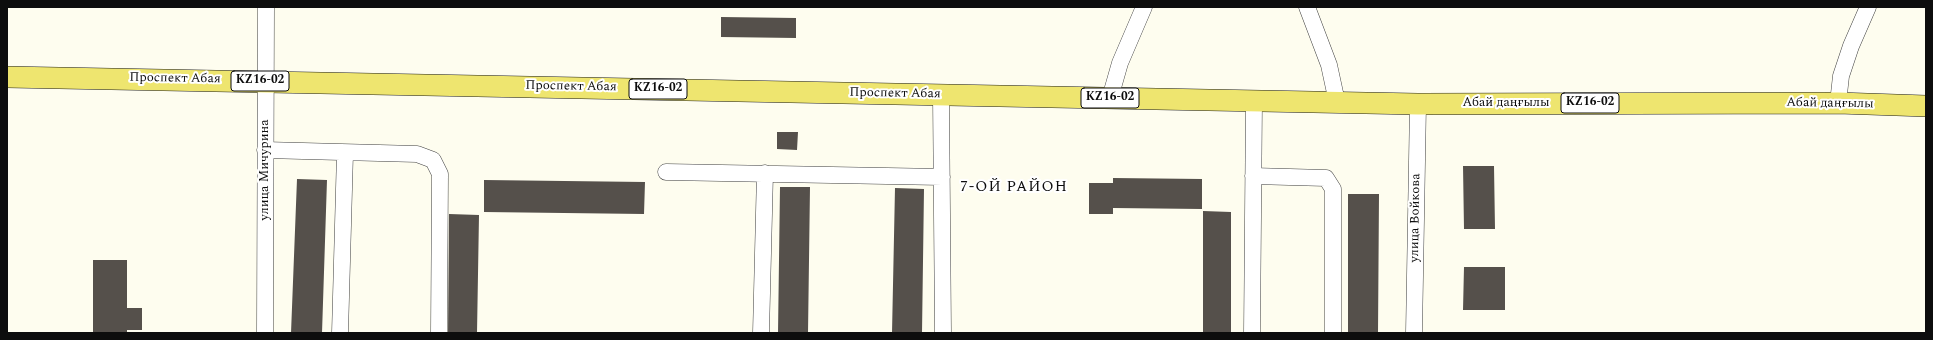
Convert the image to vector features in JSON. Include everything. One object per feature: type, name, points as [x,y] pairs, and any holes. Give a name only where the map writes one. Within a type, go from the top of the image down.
[{"type":"main road","name":"Проспект Абая","points":[[7,77],[1254,101]]},
{"type":"main road","name":"Абай даңғылы","points":[[1254,101],[1418,104],[1838,103],[1926,106]]},
{"type":"street","name":"улица Мичурина","points":[[265,333],[266,7]]},
{"type":"street","points":[[1110,98],[1120,63],[1144,7]]},
{"type":"street","points":[[1307,7],[1329,64],[1337,102]]},
{"type":"street","points":[[1838,103],[1841,76],[1850,46],[1868,7]]},
{"type":"street","points":[[942,95],[943,333]]},
{"type":"street","points":[[1252,333],[1254,101]]},
{"type":"street","name":"улица Войкова","points":[[1414,333],[1418,104]]},
{"type":"street","points":[[265,150],[417,154],[433,160],[440,174],[439,333]]},
{"type":"street","points":[[340,333],[346,153]]},
{"type":"street","points":[[666,172],[942,177]]},
{"type":"street","points":[[761,333],[765,173]]},
{"type":"street","points":[[1253,176],[1326,178],[1333,189],[1333,333]]},
{"type":"building","points":[[721,17],[796,18],[796,38],[721,37]]},
{"type":"building","points":[[777,132],[798,132],[797,150],[777,149]]},
{"type":"building","points":[[1463,166],[1494,166],[1495,229],[1464,229]]},
{"type":"building","points":[[1113,178],[1202,179],[1202,209],[1113,208],[1113,214],[1089,214],[1089,183],[1113,183]]},
{"type":"building","points":[[297,179],[327,180],[322,333],[291,333]]},
{"type":"building","points":[[484,180],[645,182],[644,214],[484,212]]},
{"type":"building","points":[[780,187],[810,187],[808,333],[778,333]]},
{"type":"building","points":[[895,188],[924,189],[922,333],[892,333]]},
{"type":"building","points":[[1348,194],[1379,194],[1378,333],[1348,333]]},
{"type":"building","points":[[1203,211],[1231,212],[1231,333],[1203,333]]},
{"type":"building","points":[[449,214],[479,215],[477,333],[448,333]]},
{"type":"building","points":[[93,260],[127,260],[127,308],[142,308],[142,330],[127,330],[127,333],[93,333]]},
{"type":"building","points":[[1464,267],[1505,267],[1505,310],[1463,310]]},
{"type":"district","name":"7-ОЙ РАЙОН","points":[[1014,188]]}]
